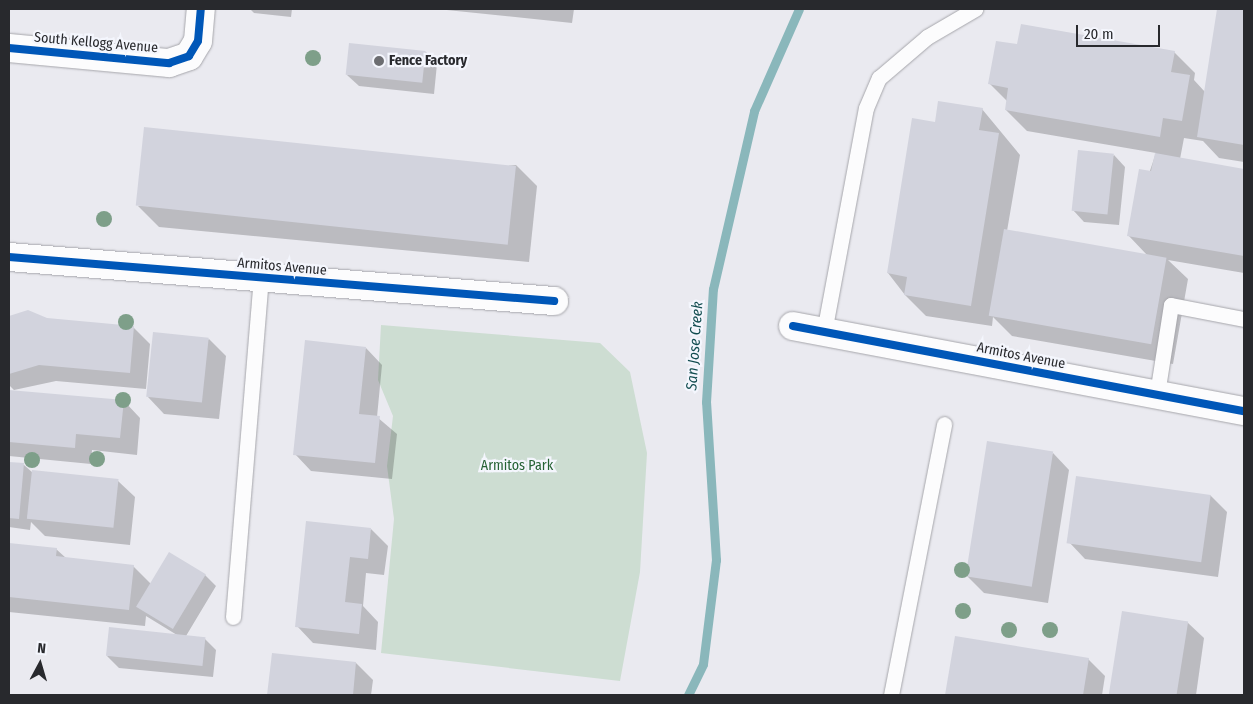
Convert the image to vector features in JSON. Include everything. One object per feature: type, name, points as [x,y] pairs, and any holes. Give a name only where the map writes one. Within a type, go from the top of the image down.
[{"type":"street","name":"South Kellogg Avenue","points":[[9,48],[169,63],[189,56],[198,41],[201,9]]},
{"type":"street","name":"Armitos Avenue","points":[[9,257],[554,301]]},
{"type":"street","name":"Armitos Avenue","points":[[793,326],[1244,411]]},
{"type":"lane","points":[[824,332],[866,108],[879,78],[927,37],[975,9]]},
{"type":"lane","points":[[234,617],[261,278]]},
{"type":"lane","points":[[1157,394],[1171,305],[1244,319]]},
{"type":"lane","points":[[891,695],[944,424]]},
{"type":"green space","name":"Armitos Park","points":[[381,325],[600,343],[630,372],[647,453],[640,572],[620,681],[381,653],[394,519],[387,466],[393,416],[378,380]]},
{"type":"building","points":[[1217,9],[1244,9],[1244,145],[1197,137]]},
{"type":"building","points":[[1021,24],[1175,51],[1171,72],[1190,75],[1182,121],[1163,118],[1160,137],[1005,110],[1008,88],[988,84],[996,41],[1017,44]]},
{"type":"building","points":[[349,43],[426,51],[422,83],[346,75]]},
{"type":"building","points":[[938,101],[983,108],[979,130],[999,133],[971,306],[904,295],[907,277],[887,273],[912,118],[935,122]]},
{"type":"building","points":[[144,127],[516,166],[508,245],[136,206]]},
{"type":"building","points":[[1078,150],[1114,154],[1107,214],[1072,211]]},
{"type":"building","points":[[1155,153],[1244,169],[1244,256],[1127,236],[1139,169],[1151,171]]},
{"type":"building","points":[[1004,229],[1166,258],[1151,344],[989,316]]},
{"type":"building","points":[[28,310],[47,318],[134,326],[130,373],[39,365],[9,374],[9,316]]},
{"type":"building","points":[[153,332],[209,338],[202,402],[146,397]]},
{"type":"building","points":[[305,340],[366,347],[359,414],[380,416],[375,463],[293,455]]},
{"type":"building","points":[[9,390],[124,400],[120,438],[76,434],[75,448],[9,442]]},
{"type":"building","points":[[987,441],[1053,451],[1032,587],[966,576]]},
{"type":"building","points":[[9,462],[24,463],[19,519],[9,518]]},
{"type":"building","points":[[32,470],[119,479],[113,528],[27,519]]},
{"type":"building","points":[[1076,476],[1211,495],[1201,562],[1067,543]]},
{"type":"building","points":[[306,521],[371,528],[368,559],[350,557],[345,602],[362,604],[359,634],[295,627]]},
{"type":"building","points":[[9,543],[57,548],[56,556],[134,565],[129,610],[9,597]]},
{"type":"building","points":[[169,552],[206,574],[173,629],[136,607]]},
{"type":"building","points":[[1122,611],[1188,621],[1177,695],[1109,695]]},
{"type":"building","points":[[109,627],[205,637],[202,666],[106,656]]},
{"type":"building","points":[[955,636],[1089,658],[1083,695],[945,695]]},
{"type":"building","points":[[272,653],[356,662],[353,695],[267,695]]},
{"type":"waterway","name":"San Jose Creek","points":[[688,695],[703,664],[716,560],[706,402],[713,289],[754,111],[799,9]]},
{"type":"cycle path","points":[[9,48],[169,63],[189,56],[198,41],[201,9]]},
{"type":"cycle path","points":[[9,257],[554,301]]},
{"type":"cycle path","points":[[793,326],[1244,411]]},
{"type":"place","name":"Fence Factory","points":[[379,61]]}]
